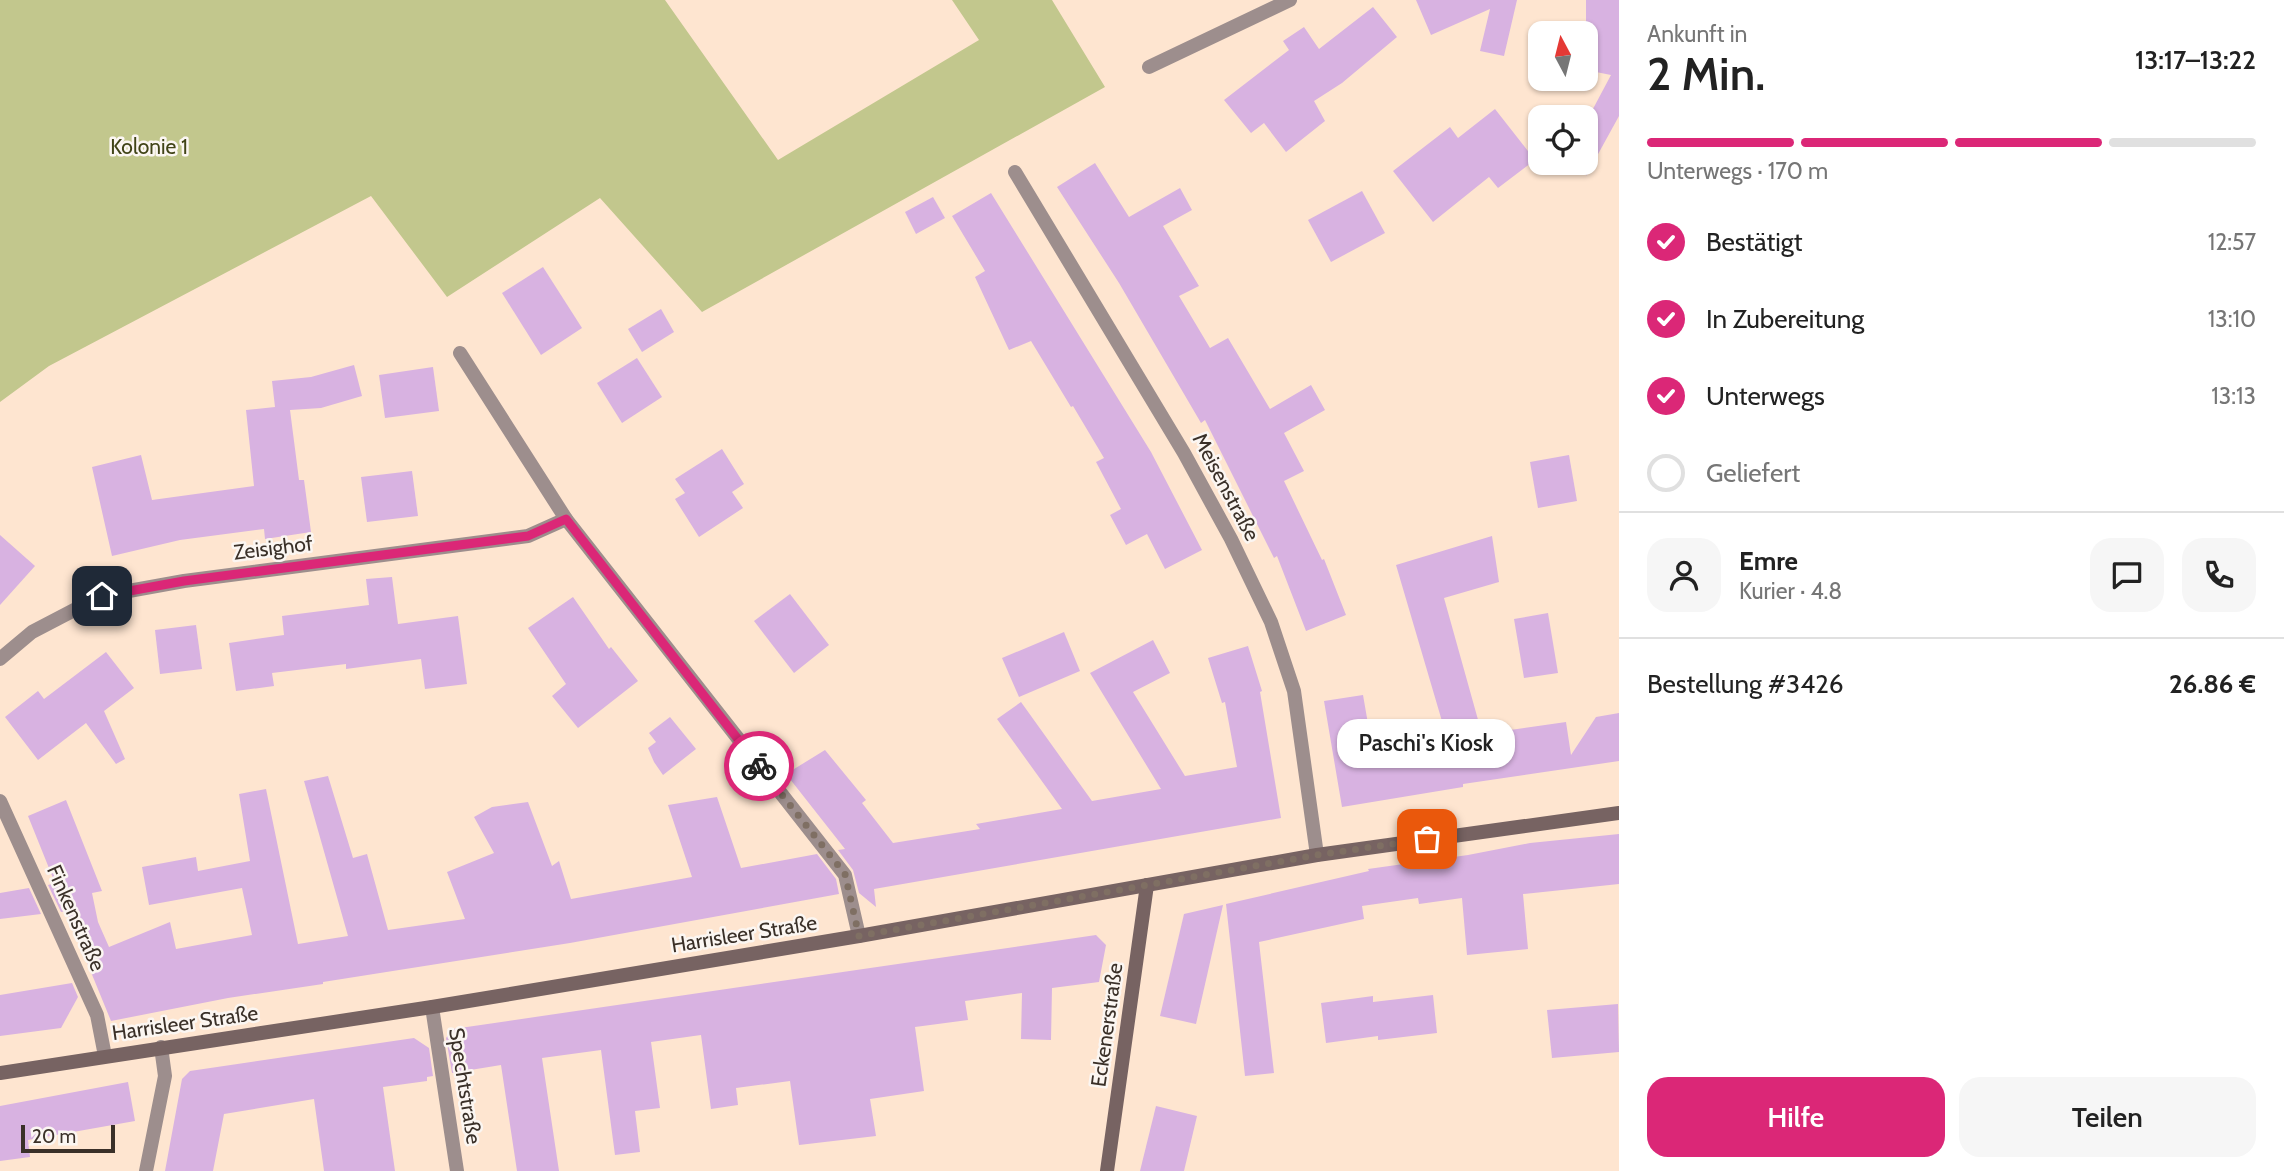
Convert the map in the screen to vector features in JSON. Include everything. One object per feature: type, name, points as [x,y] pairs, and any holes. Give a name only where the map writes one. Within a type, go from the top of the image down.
[{"type":"main road","name":"Harrisleer Straße","points":[[0,1073],[432,1007],[859,936],[1317,855],[1619,813]]},
{"type":"main road","name":"Eckenerstraße","points":[[1108,1171],[1147,885]]},
{"type":"street","points":[[1149,67],[1290,0]]},
{"type":"street","name":"Meisenstraße","points":[[1015,172],[1184,453],[1231,539],[1271,622],[1294,691],[1317,855]]},
{"type":"street","points":[[460,353],[566,519],[845,874],[859,936]]},
{"type":"street","name":"Zeisighof","points":[[0,659],[32,632],[102,596],[184,581],[528,536],[566,519]]},
{"type":"street","name":"Finkenstraße","points":[[0,801],[97,1015],[105,1056]]},
{"type":"street","name":"Spechtstraße","points":[[432,1007],[457,1171]]},
{"type":"street","points":[[146,1171],[165,1076],[161,1047]]},
{"type":"green space","name":"Kolonie 1","points":[[0,0],[665,0],[778,160],[979,40],[952,0],[1052,0],[1105,87],[702,312],[600,198],[447,297],[371,196],[49,366],[0,402]]},
{"type":"building","points":[[1416,0],[1517,0],[1504,56],[1480,51],[1490,9],[1431,35]]},
{"type":"building","points":[[1586,0],[1619,0],[1619,116],[1598,154],[1598,105],[1595,105],[1611,75],[1598,72],[1598,21],[1586,21]]},
{"type":"building","points":[[1373,7],[1397,37],[1342,83],[1314,101],[1325,121],[1286,152],[1264,123],[1251,133],[1224,100],[1289,50],[1283,41],[1304,27],[1319,49]]},
{"type":"building","points":[[1495,109],[1528,151],[1528,165],[1498,188],[1489,177],[1433,222],[1393,171],[1450,127],[1458,138]]},
{"type":"building","points":[[1095,163],[1129,217],[1180,188],[1192,210],[1163,226],[1199,286],[1179,296],[1210,348],[1228,338],[1270,409],[1311,385],[1325,410],[1284,433],[1304,471],[1284,481],[1322,560],[1324,559],[1346,615],[1306,631],[1277,556],[1274,558],[1205,420],[1201,423],[1119,283],[1057,187]]},
{"type":"building","points":[[1362,191],[1385,233],[1331,262],[1308,220]]},
{"type":"building","points":[[991,193],[1151,452],[1202,550],[1165,569],[1147,534],[1126,545],[1110,515],[1121,509],[1096,462],[1104,458],[1073,406],[1071,407],[1031,341],[1009,350],[975,277],[985,271],[952,216]]},
{"type":"building","points":[[933,197],[945,218],[916,234],[905,212]]},
{"type":"building","points":[[543,267],[582,328],[541,355],[502,293]]},
{"type":"building","points":[[661,309],[674,332],[642,352],[628,329]]},
{"type":"building","points":[[637,358],[662,397],[622,423],[597,383]]},
{"type":"building","points":[[354,365],[362,396],[321,408],[290,410],[299,480],[304,480],[311,532],[265,539],[264,529],[180,540],[112,556],[92,467],[141,455],[152,500],[254,486],[246,410],[275,407],[272,381],[311,377]]},
{"type":"building","points":[[433,367],[439,411],[385,418],[379,375]]},
{"type":"building","points":[[722,449],[744,484],[732,492],[743,508],[699,537],[675,499],[685,493],[675,479]]},
{"type":"building","points":[[1569,455],[1577,501],[1538,508],[1530,462]]},
{"type":"building","points":[[412,471],[418,516],[367,522],[361,477]]},
{"type":"building","points":[[0,535],[35,566],[0,605]]},
{"type":"building","points":[[1492,536],[1499,582],[1444,598],[1482,734],[1566,722],[1571,755],[1596,717],[1619,713],[1619,761],[1463,784],[1463,787],[1342,807],[1324,701],[1363,695],[1371,741],[1444,728],[1396,565]]},
{"type":"building","points":[[392,577],[398,624],[458,616],[467,684],[425,689],[421,659],[346,669],[346,664],[272,673],[274,686],[236,691],[229,643],[284,635],[282,616],[369,605],[366,579]]},
{"type":"building","points":[[790,594],[829,645],[794,673],[754,621]]},
{"type":"building","points":[[573,597],[609,649],[611,647],[638,681],[578,728],[552,696],[566,684],[528,628]]},
{"type":"building","points":[[1548,613],[1558,673],[1524,678],[1514,619]]},
{"type":"building","points":[[196,625],[202,669],[160,674],[155,630]]},
{"type":"building","points":[[1064,632],[1080,671],[1019,697],[1002,658]]},
{"type":"building","points":[[1153,640],[1170,673],[1133,692],[1185,776],[1237,767],[1225,702],[1222,703],[1208,658],[1248,646],[1262,691],[1260,692],[1281,818],[874,889],[876,907],[859,893],[853,870],[838,850],[845,849],[786,774],[825,750],[866,800],[862,803],[893,843],[980,829],[976,824],[1062,809],[997,719],[1021,702],[1092,801],[1161,789],[1090,673]]},
{"type":"building","points":[[106,652],[134,688],[104,711],[125,759],[116,764],[86,723],[38,760],[5,717],[38,691],[44,699]]},
{"type":"building","points":[[670,717],[696,749],[663,775],[648,748],[656,742],[649,733]]},
{"type":"building","points":[[328,776],[353,858],[367,854],[388,930],[465,919],[447,872],[494,853],[474,817],[492,807],[528,802],[552,866],[559,861],[571,899],[692,877],[668,805],[717,797],[741,868],[817,854],[836,879],[839,894],[570,943],[228,998],[111,1021],[66,911],[61,912],[48,885],[55,883],[28,816],[66,800],[102,891],[92,893],[98,922],[109,947],[170,922],[176,949],[252,935],[242,888],[149,905],[142,867],[196,857],[198,871],[250,861],[239,794],[266,789],[298,944],[348,936],[304,781]]},
{"type":"building","points":[[1619,834],[1619,884],[1523,894],[1528,949],[1467,955],[1462,898],[1419,904],[1418,898],[1362,906],[1364,919],[1259,942],[1274,1073],[1245,1076],[1226,904],[1369,871],[1368,869],[1530,843]]},
{"type":"building","points":[[29,888],[41,914],[0,919],[0,893]]},
{"type":"building","points":[[1223,905],[1196,1024],[1160,1016],[1184,914]]},
{"type":"building","points":[[1096,935],[1106,945],[1099,982],[1052,988],[1051,1040],[1021,1039],[1022,993],[965,1001],[968,1020],[915,1027],[924,1091],[870,1099],[876,1136],[799,1145],[790,1081],[736,1088],[738,1105],[711,1109],[701,1035],[651,1042],[660,1108],[635,1111],[640,1152],[615,1155],[601,1050],[542,1058],[559,1171],[517,1171],[501,1065],[452,1073],[446,1038],[453,1029]]},
{"type":"building","points":[[72,983],[78,997],[61,1028],[0,1036],[0,995]]},
{"type":"building","points":[[1433,995],[1437,1033],[1378,1040],[1378,1036],[1326,1043],[1321,1003],[1373,996],[1373,1002]]},
{"type":"building","points":[[1618,1004],[1619,1052],[1552,1058],[1547,1010]]},
{"type":"building","points":[[414,1038],[429,1048],[433,1076],[427,1077],[427,1081],[383,1087],[395,1171],[324,1171],[314,1099],[224,1114],[213,1171],[165,1171],[182,1079],[190,1071]]},
{"type":"building","points":[[128,1082],[135,1121],[28,1140],[30,1157],[0,1161],[0,1106]]},
{"type":"building","points":[[1156,1106],[1197,1116],[1184,1171],[1140,1171]]},
{"type":"way so far","points":[[759,766],[845,874],[859,936],[1317,855],[1427,839]]},
{"type":"place","name":"Paschi's Kiosk","points":[[1427,839]]},
{"type":"route","points":[[102,596],[184,581],[528,536],[566,519],[759,766]]}]
